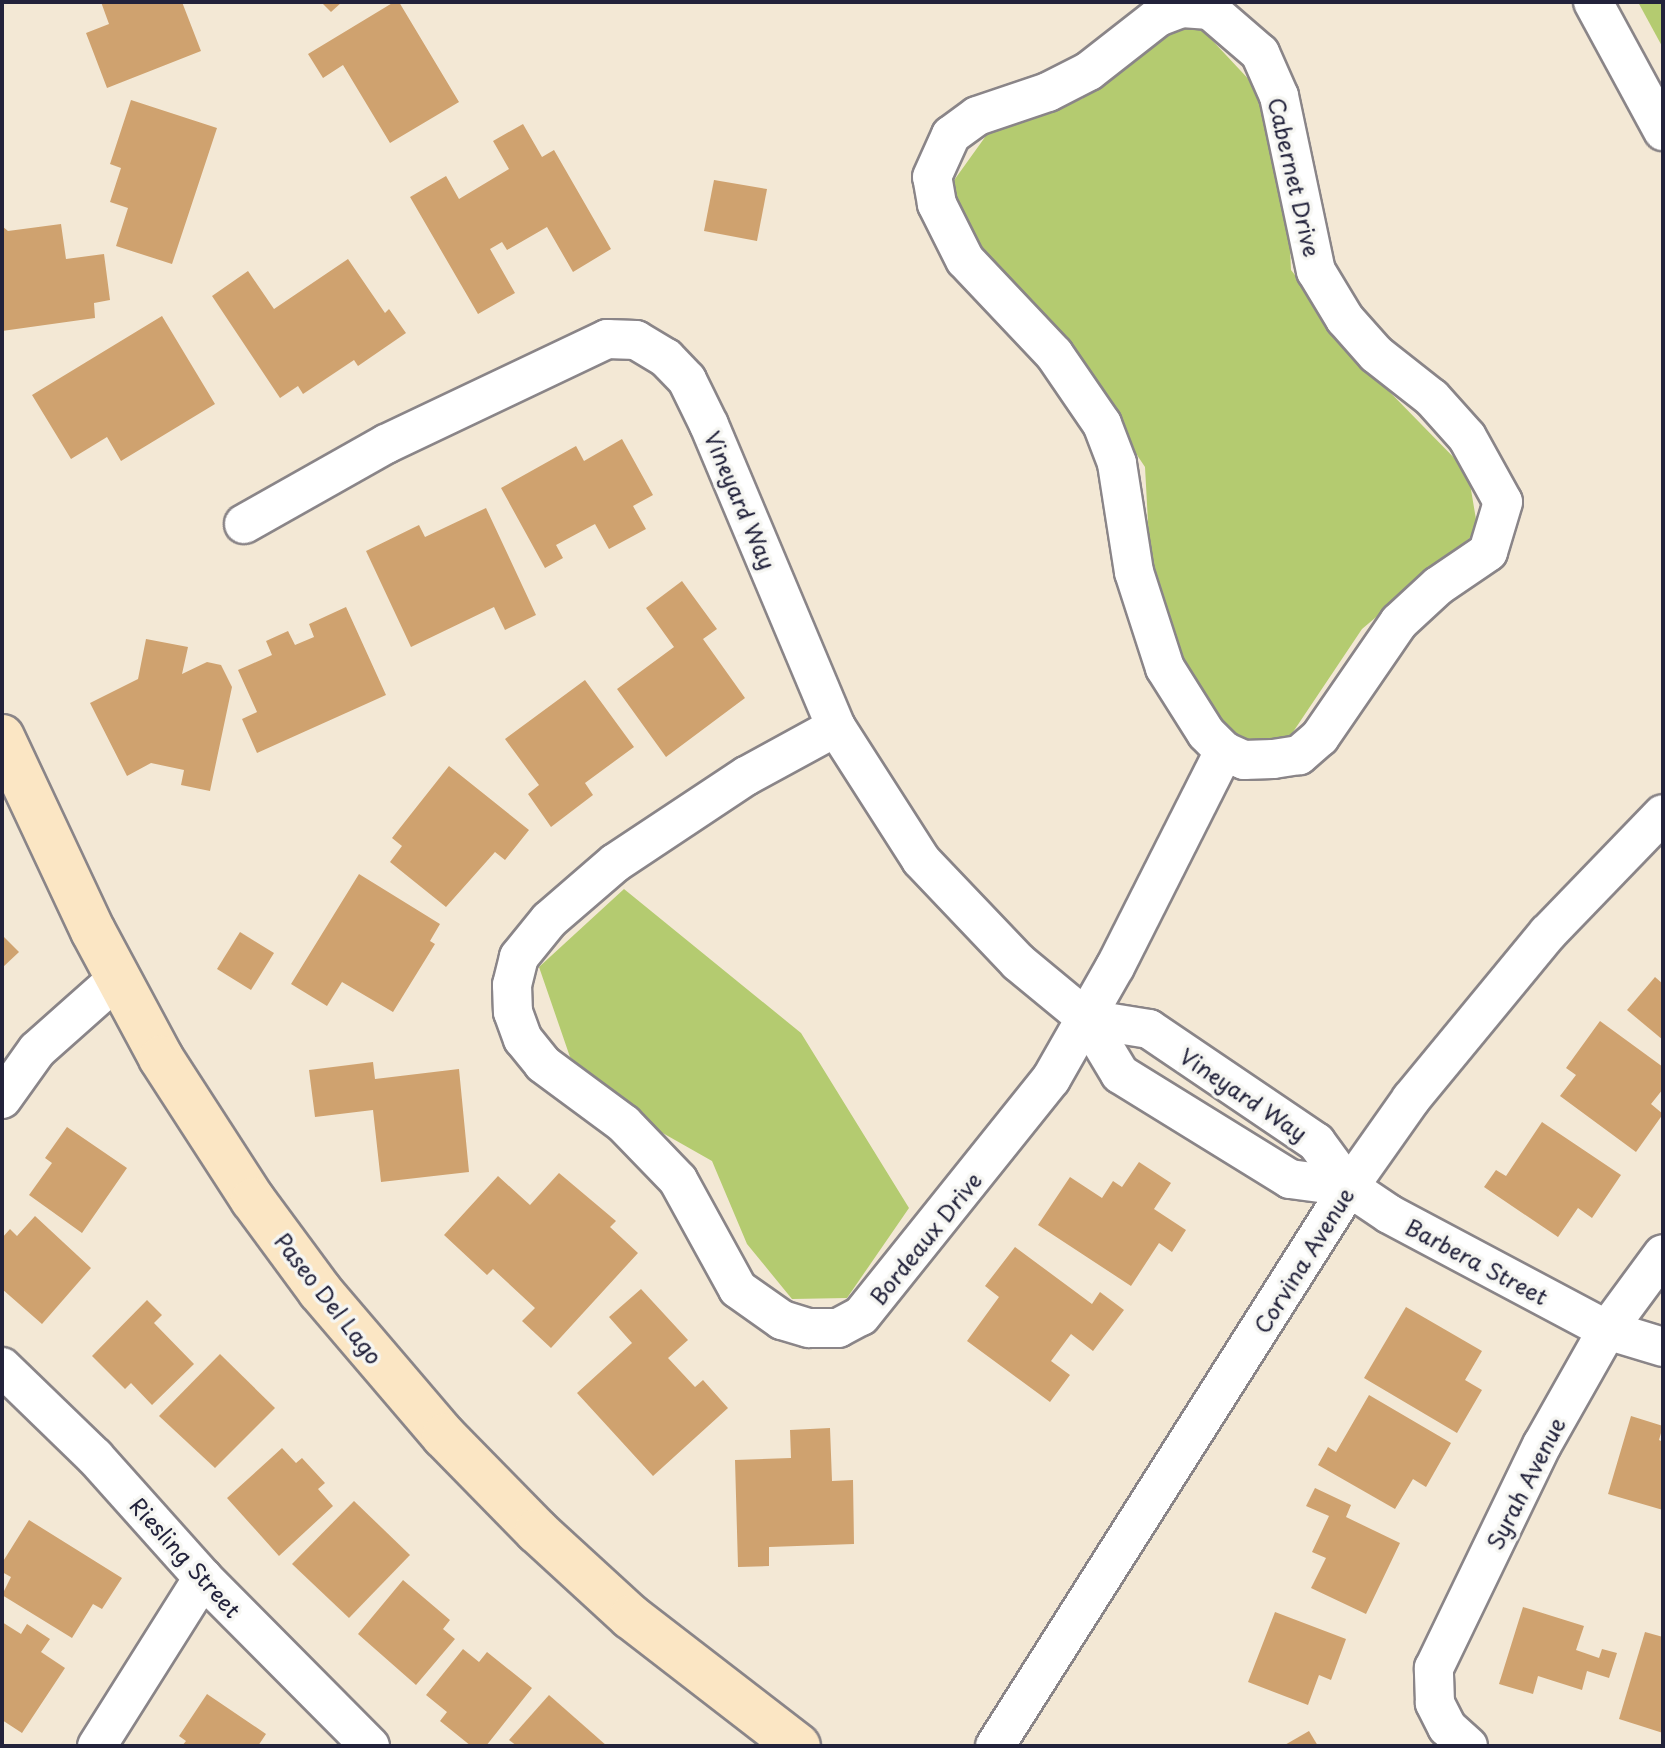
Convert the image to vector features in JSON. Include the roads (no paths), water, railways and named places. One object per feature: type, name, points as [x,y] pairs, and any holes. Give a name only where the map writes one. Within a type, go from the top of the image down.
[{"type":"street","points":[[1593,2],[1663,131]]},
{"type":"street","name":"Cabernet Drive","points":[[1182,8],[1210,10],[1260,53],[1279,96],[1316,271],[1345,319],[1376,354],[1432,398],[1467,437],[1503,502],[1488,552],[1438,586],[1399,622],[1320,737],[1299,755],[1273,759],[1244,760],[1224,751],[1206,733],[1165,668],[1148,624],[1117,463],[1102,424],[1062,364],[965,260],[937,204],[932,177],[951,135],[977,116],[1048,92],[1089,71],[1158,17],[1182,8]]},
{"type":"street","name":"Vineyard Way","points":[[244,524],[386,444],[568,356],[607,339],[636,340],[666,358],[687,380],[836,727],[921,860],[1018,962],[1087,1019],[1120,1074],[1290,1179],[1349,1187]]},
{"type":"street","name":"Bordeaux Drive","points":[[836,727],[682,815],[615,863],[549,920],[519,957],[512,985],[513,1012],[523,1039],[543,1064],[652,1150],[678,1180],[738,1289],[756,1305],[782,1320],[838,1328],[861,1316],[904,1267],[1051,1079],[1087,1019],[1224,751]]},
{"type":"street","name":"Paseo Del Lago","points":[[2,737],[118,978],[161,1058],[253,1200],[400,1388],[489,1484],[584,1575],[798,1746]]},
{"type":"street","name":"Corvina Avenue","points":[[995,1746],[1349,1187],[1482,1007],[1663,814]]},
{"type":"street","points":[[2,1099],[37,1050],[118,978]]},
{"type":"street","name":"Vineyard Way","points":[[1087,1019],[1149,1029],[1316,1142],[1349,1187]]},
{"type":"street","name":"Barbera Street","points":[[1349,1187],[1607,1330],[1663,1347]]},
{"type":"street","name":"Syrah Avenue","points":[[1457,1736],[1435,1703],[1434,1668],[1535,1459],[1607,1330],[1663,1254]]},
{"type":"street","name":"Riesling Street","points":[[2,1367],[95,1457],[203,1578],[370,1746]]},
{"type":"street","points":[[97,1746],[203,1578]]}]
